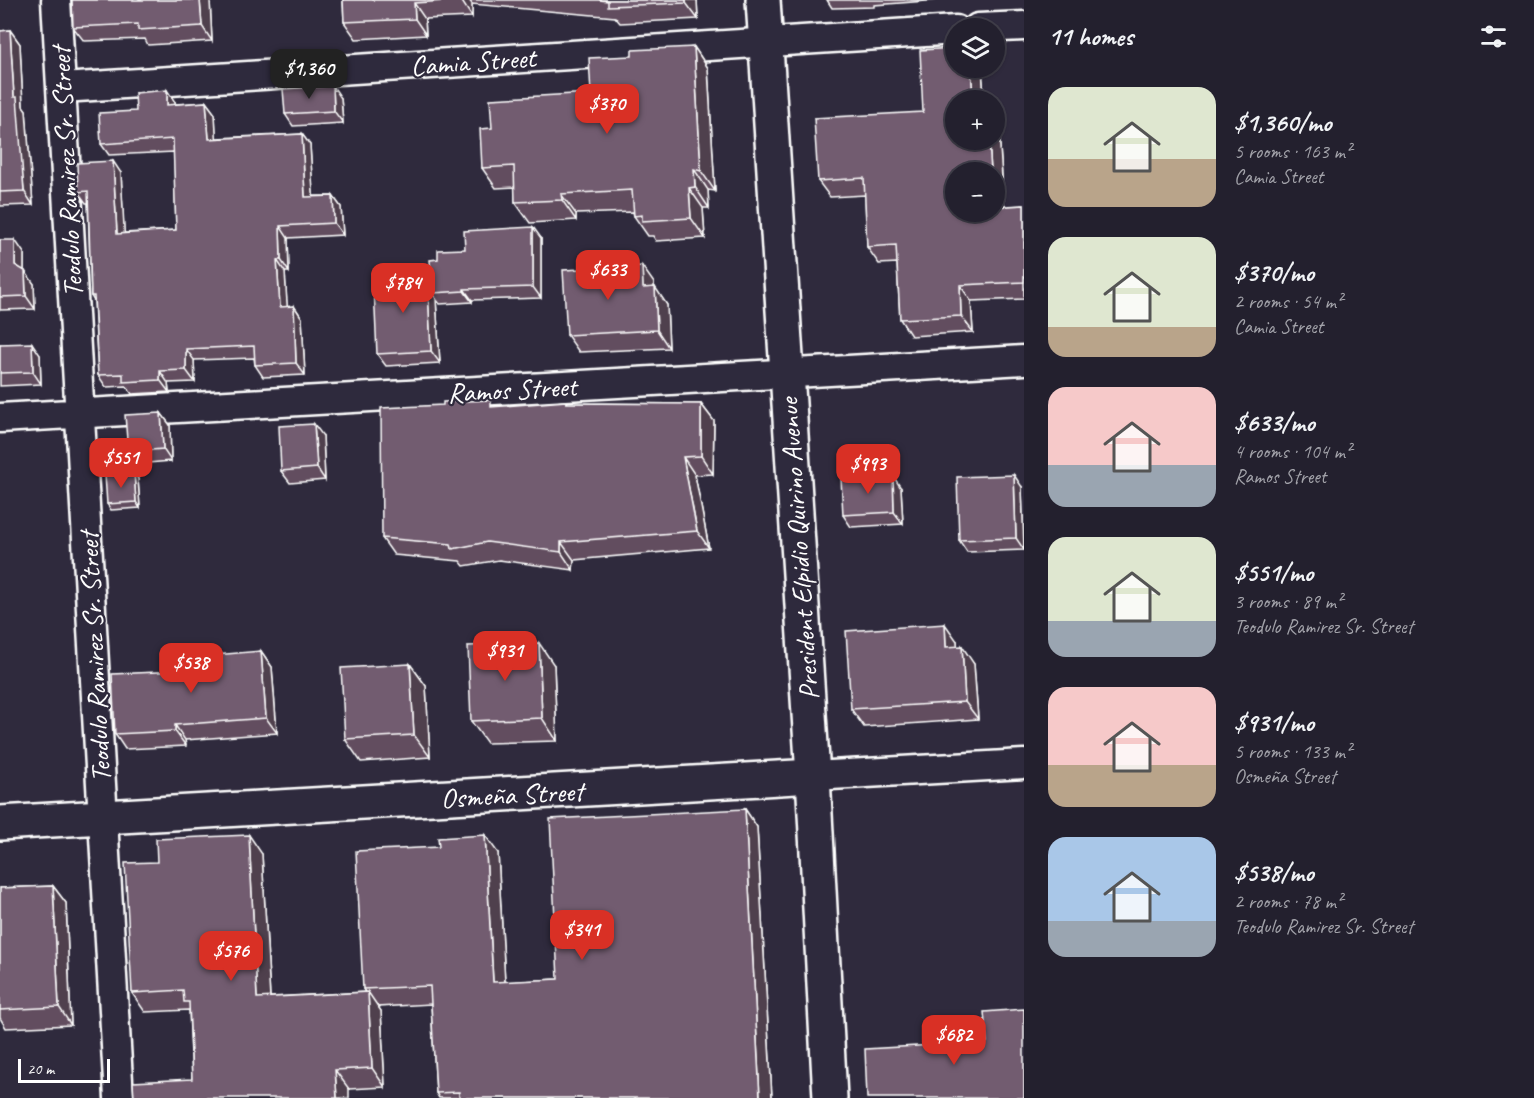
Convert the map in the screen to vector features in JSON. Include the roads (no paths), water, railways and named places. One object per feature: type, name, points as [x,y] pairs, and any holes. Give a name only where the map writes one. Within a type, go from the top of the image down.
[{"type":"street","name":"Teodulo Ramirez Sr. Street","points":[[56,0],[119,1098]]},
{"type":"street","name":"President Elpidio Quirino Avenue","points":[[763,0],[813,776],[830,1098]]},
{"type":"street","points":[[1005,27],[1024,26]]},
{"type":"street","name":"Camia Street","points":[[62,88],[945,31]]},
{"type":"street","name":"Ramos Street","points":[[0,418],[1024,360]]},
{"type":"street","name":"Osmeña Street","points":[[0,823],[1024,764]]}]
